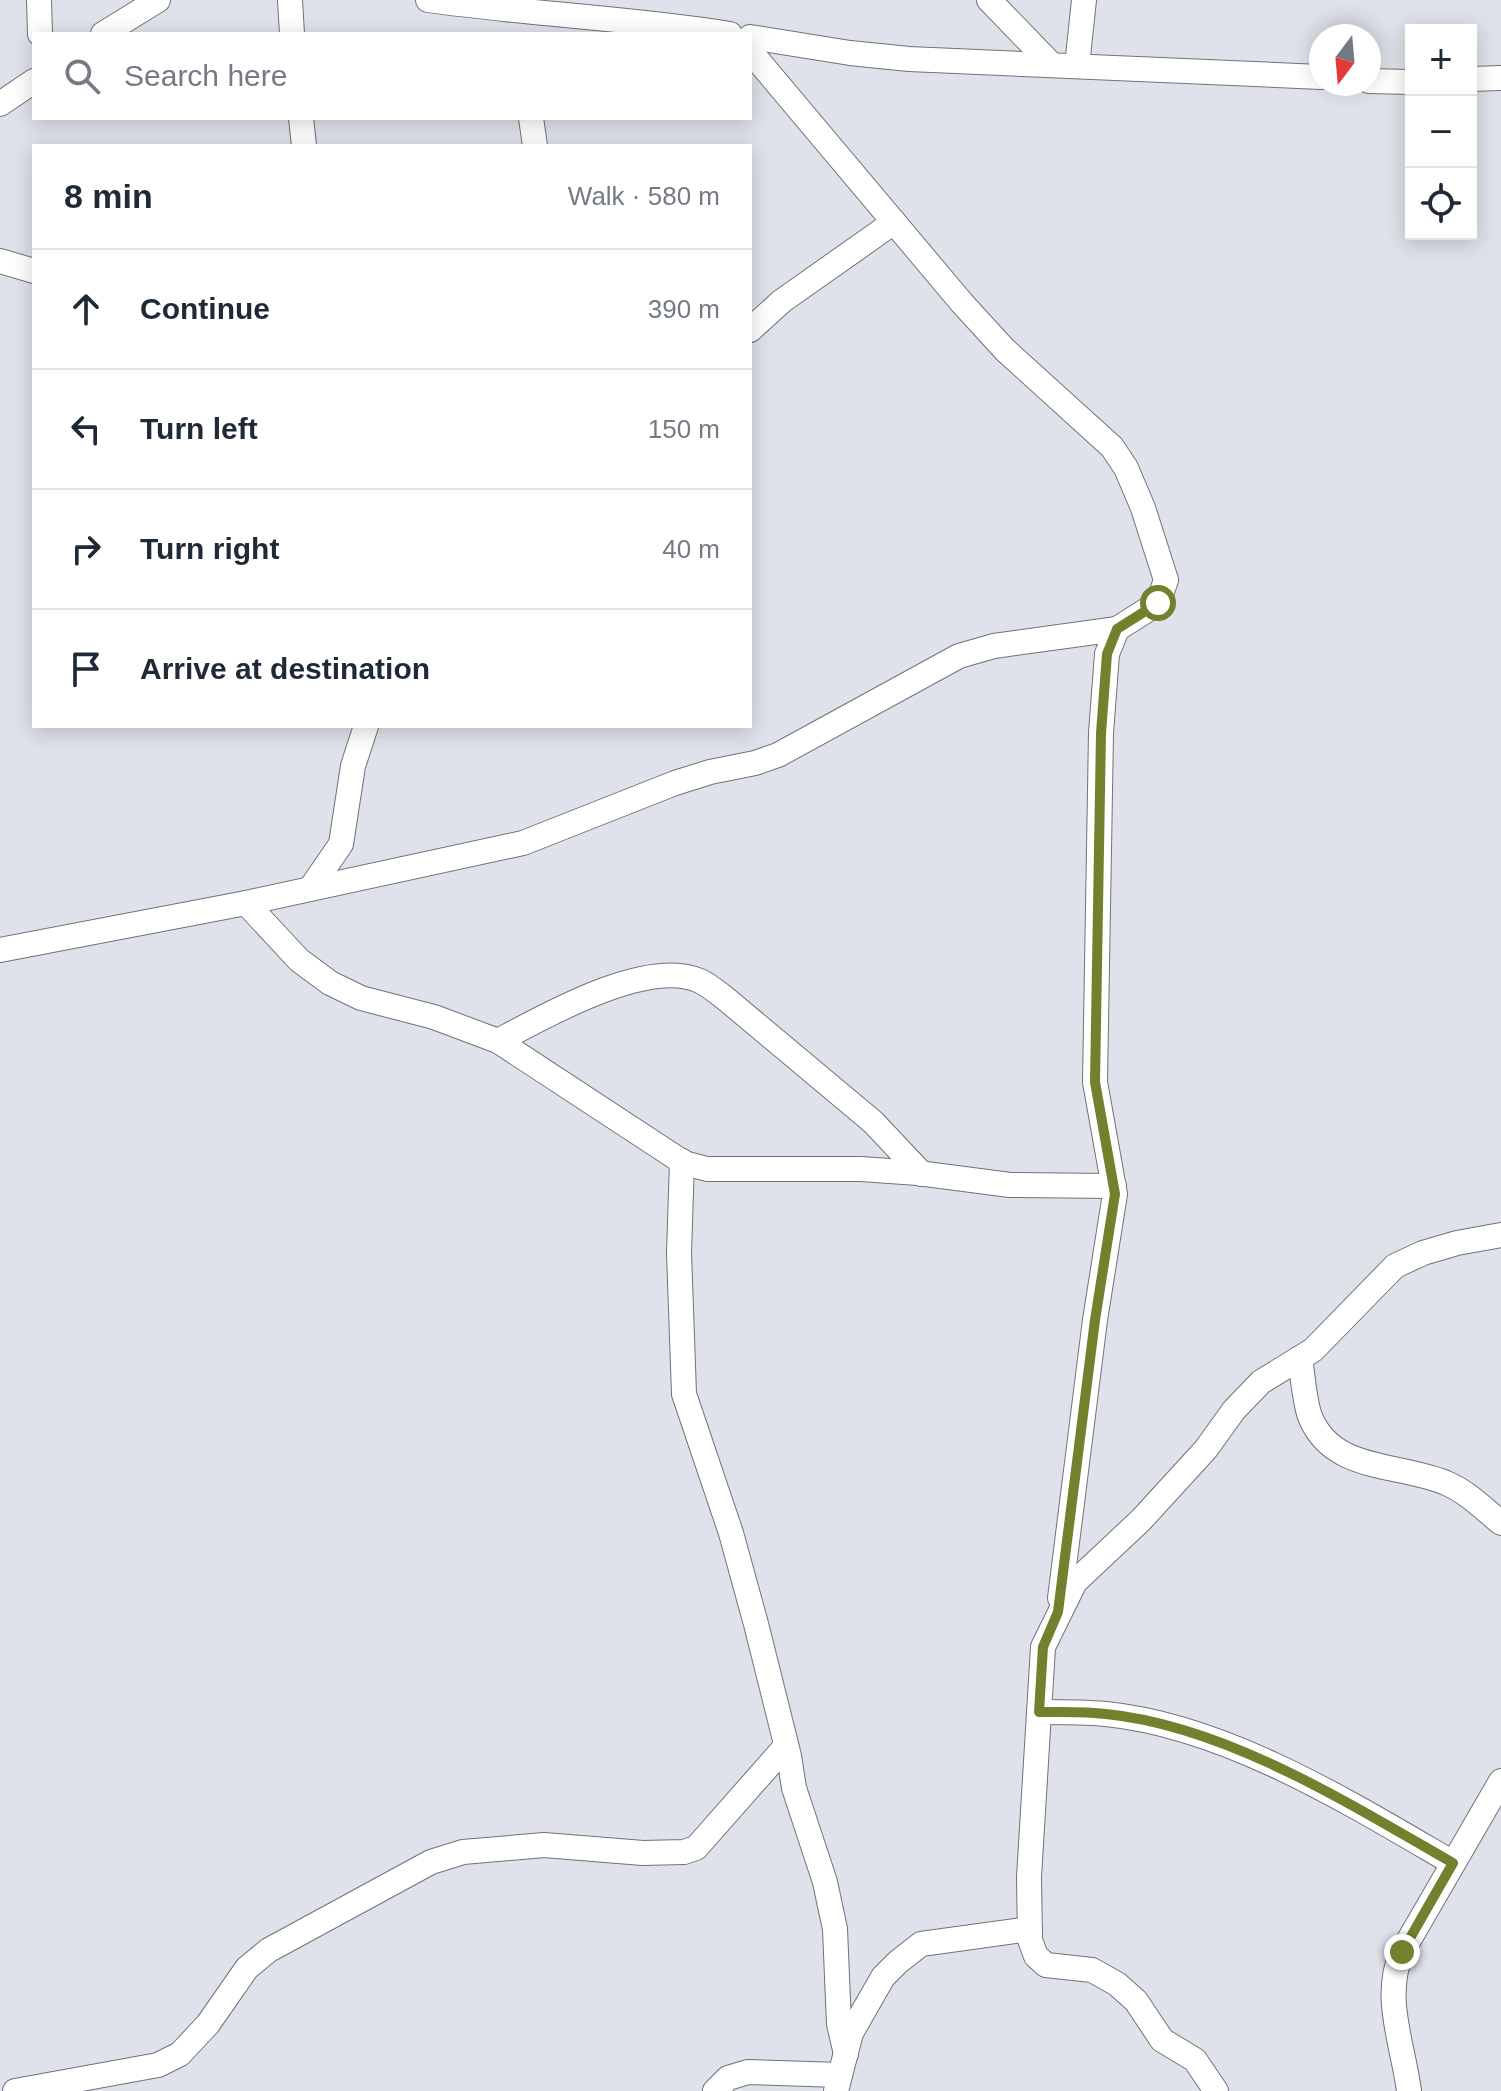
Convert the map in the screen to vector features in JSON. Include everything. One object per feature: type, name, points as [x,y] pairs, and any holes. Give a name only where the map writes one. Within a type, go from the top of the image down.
[{"type":"street","points":[[39,0],[40,32]]},
{"type":"street","points":[[106,32],[158,0]]},
{"type":"street","points":[[290,0],[292,32]]},
{"type":"street","points":[[428,0],[547,16],[674,24],[719,32]]},
{"type":"street","points":[[989,0],[1052,65]]},
{"type":"street","points":[[1077,66],[1084,0]]},
{"type":"street","points":[[752,37],[909,59],[1309,76]]},
{"type":"street","points":[[0,950],[246,903],[523,843],[675,783],[778,755],[959,656],[994,646],[1117,629],[1158,603],[1166,580],[1143,508],[1126,468],[1112,447],[1005,350],[752,53]]},
{"type":"street","points":[[1477,79],[1501,78]]},
{"type":"street","points":[[1381,81],[1405,82]]},
{"type":"street","points":[[0,104],[32,82]]},
{"type":"street","points":[[301,120],[304,144]]},
{"type":"street","points":[[531,120],[535,144]]},
{"type":"street","points":[[752,328],[782,301],[894,222]]},
{"type":"street","points":[[0,261],[32,270]]},
{"type":"street","points":[[1058,1612],[1095,1320],[1113,1213],[1114,1186],[1095,1082],[1101,733],[1107,654],[1117,629]]},
{"type":"street","points":[[310,889],[341,844],[353,766],[365,728]]},
{"type":"street","points":[[246,903],[299,960],[330,983],[361,998],[434,1017],[498,1041],[682,1161],[707,1169],[861,1169],[1010,1185],[1114,1186]]},
{"type":"street","points":[[498,1041],[609,986],[643,977],[686,977],[701,981],[873,1122],[922,1174]]},
{"type":"street","points":[[682,1161],[679,1253],[684,1394],[731,1533],[794,1788],[822,1870],[835,1929],[840,2074]]},
{"type":"street","points":[[1216,2091],[1195,2060],[1162,2040],[1136,2001],[1117,1984],[1092,1970],[1046,1965],[1036,1956],[1030,1940],[1029,1877],[1043,1647],[1075,1582],[1141,1520],[1206,1449],[1234,1410],[1261,1382],[1313,1350],[1395,1266],[1446,1247],[1501,1235]]},
{"type":"street","points":[[1300,1358],[1311,1419],[1330,1444],[1354,1460],[1450,1484],[1501,1523]]},
{"type":"street","points":[[1039,1712],[1107,1714],[1193,1732],[1262,1760],[1354,1806],[1453,1863]]},
{"type":"street","points":[[15,2091],[158,2065],[180,2054],[208,2024],[247,1968],[269,1950],[431,1862],[463,1852],[518,1846],[544,1845],[643,1853],[684,1852],[696,1848],[786,1746]]},
{"type":"street","points":[[1409,2091],[1393,2002],[1394,1971],[1501,1781]]},
{"type":"street","points":[[840,2074],[851,2033],[883,1977],[921,1944],[1030,1929]]},
{"type":"street","points":[[715,2091],[728,2078],[748,2072],[840,2074]]},
{"type":"route","points":[[1158,603],[1117,629],[1107,654],[1101,733],[1095,1082],[1115,1194],[1095,1320],[1058,1612],[1043,1647],[1039,1712],[1107,1714],[1193,1732],[1262,1760],[1354,1806],[1453,1863],[1402,1952]]}]
